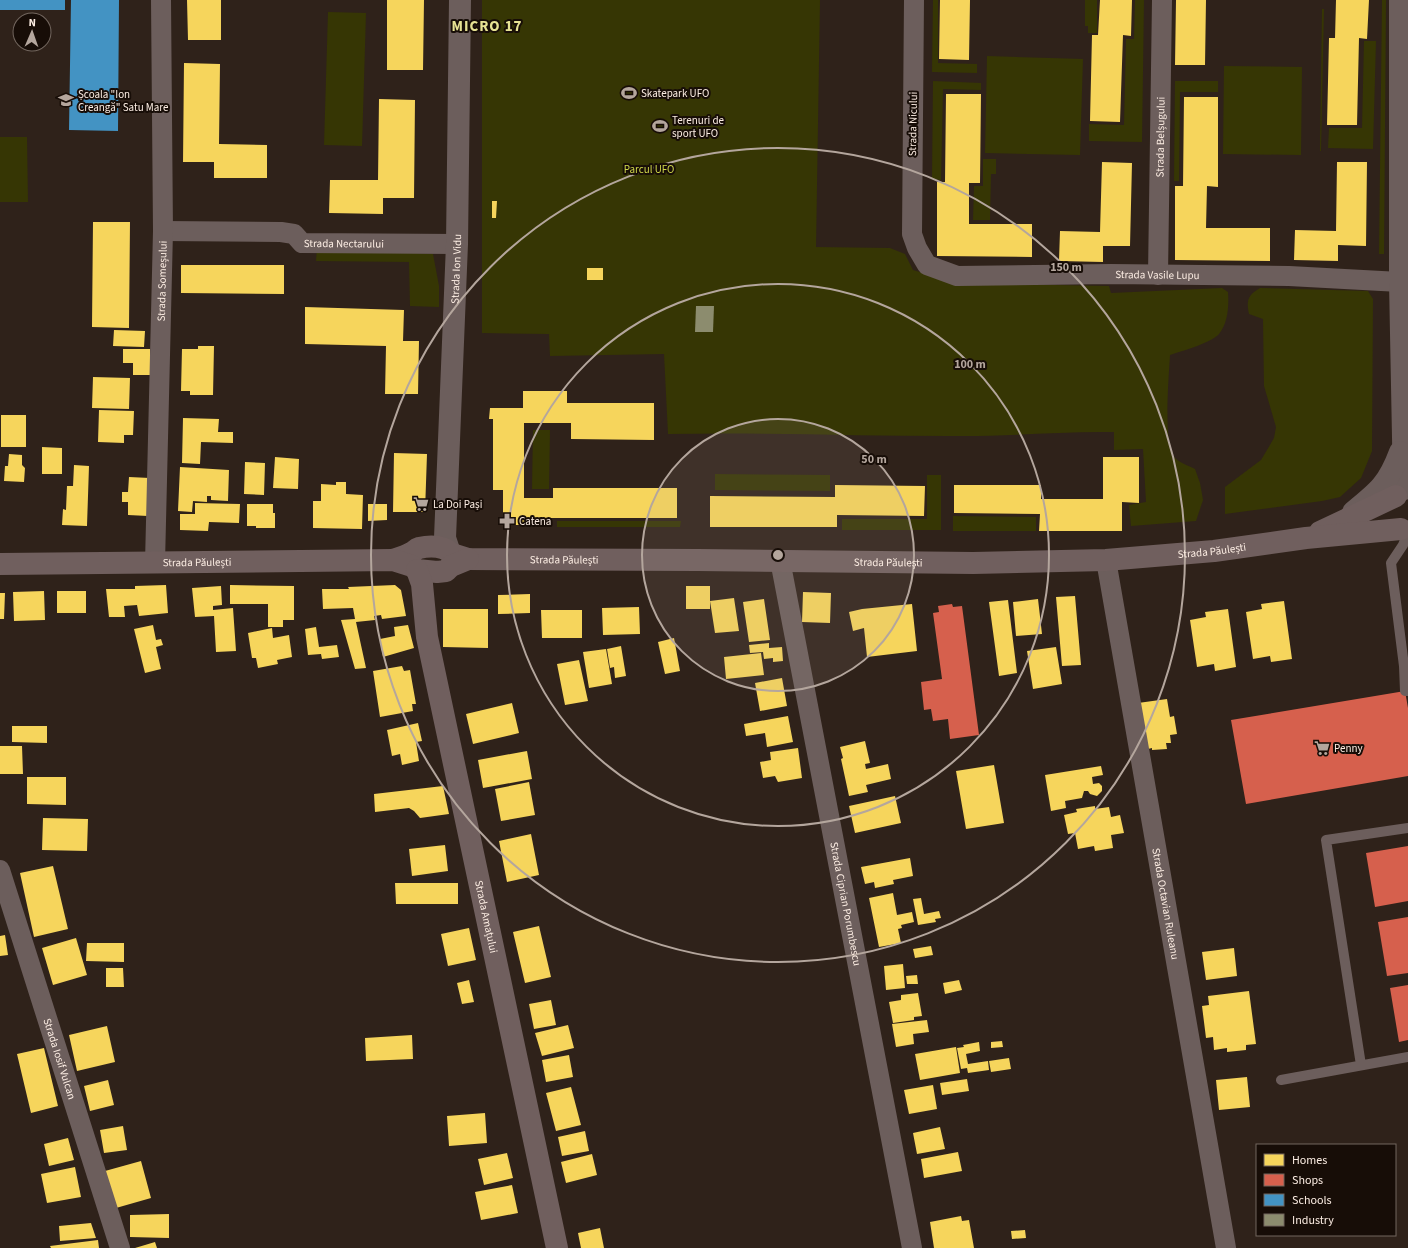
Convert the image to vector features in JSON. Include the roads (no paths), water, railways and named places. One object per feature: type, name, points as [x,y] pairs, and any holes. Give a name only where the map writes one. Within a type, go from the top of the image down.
[{"type":"main road","name":"Strada Păulești","points":[[1306,538],[1403,491]]},
{"type":"main road","points":[[1403,491],[1393,505],[1392,512],[1394,519],[1404,531]]},
{"type":"main road","name":"Strada Păulești","points":[[0,564],[155,562],[414,568],[416,549],[421,548],[451,553],[780,560],[973,563],[1106,560],[1214,551],[1306,538],[1404,531]]},
{"type":"main road","name":"Strada Amațului","points":[[414,568],[427,637],[557,1248]]},
{"type":"street","name":"Strada Someșului","points":[[155,562],[163,231],[161,0]]},
{"type":"street","name":"Strada Ion Vidu","points":[[451,553],[460,0]]},
{"type":"street","name":"Strada Nicului","points":[[914,0],[912,234],[917,248]]},
{"type":"street","name":"Strada Belșugului","points":[[1158,275],[1162,0]]},
{"type":"street","points":[[1400,0],[1404,285],[1402,447],[1403,491]]},
{"type":"street","name":"Strada Nectarului","points":[[163,231],[281,232],[294,234],[302,243],[457,244]]},
{"type":"street","name":"Strada Vasile Lupu","points":[[917,248],[927,266],[957,276],[1289,276],[1404,285]]},
{"type":"street","points":[[1339,523],[1377,493],[1386,483],[1393,472],[1402,447]]},
{"type":"street","name":"Strada Ciprian Porumbescu","points":[[780,560],[912,1248]]},
{"type":"street","name":"Strada Octavian Ruleanu","points":[[1106,560],[1226,1248]]},
{"type":"street","name":"Strada Iosif Vulcan","points":[[0,870],[120,1248]]},
{"type":"lane","points":[[1404,531],[1403,545],[1391,563],[1404,666],[1405,691],[1408,692]]},
{"type":"lane","points":[[1361,1065],[1326,840],[1408,828]]},
{"type":"lane","points":[[1281,1080],[1408,1057]]},
{"type":"place","name":"Skatepark UFO","points":[[629,93]]},
{"type":"place","name":"Școala \"Ion Creangă\" Satu Mare","points":[[66,100]]},
{"type":"place","name":"Terenuri de sport UFO","points":[[660,126]]},
{"type":"place","name":"La Doi Pași","points":[[421,504]]},
{"type":"place","name":"Catena","points":[[507,521]]},
{"type":"place","name":"Penny","points":[[1322,748]]},
{"type":"district","name":"MICRO 17","points":[[487,26]]},
{"type":"park label","name":"Parcul UFO","points":[[649,169]]}]
